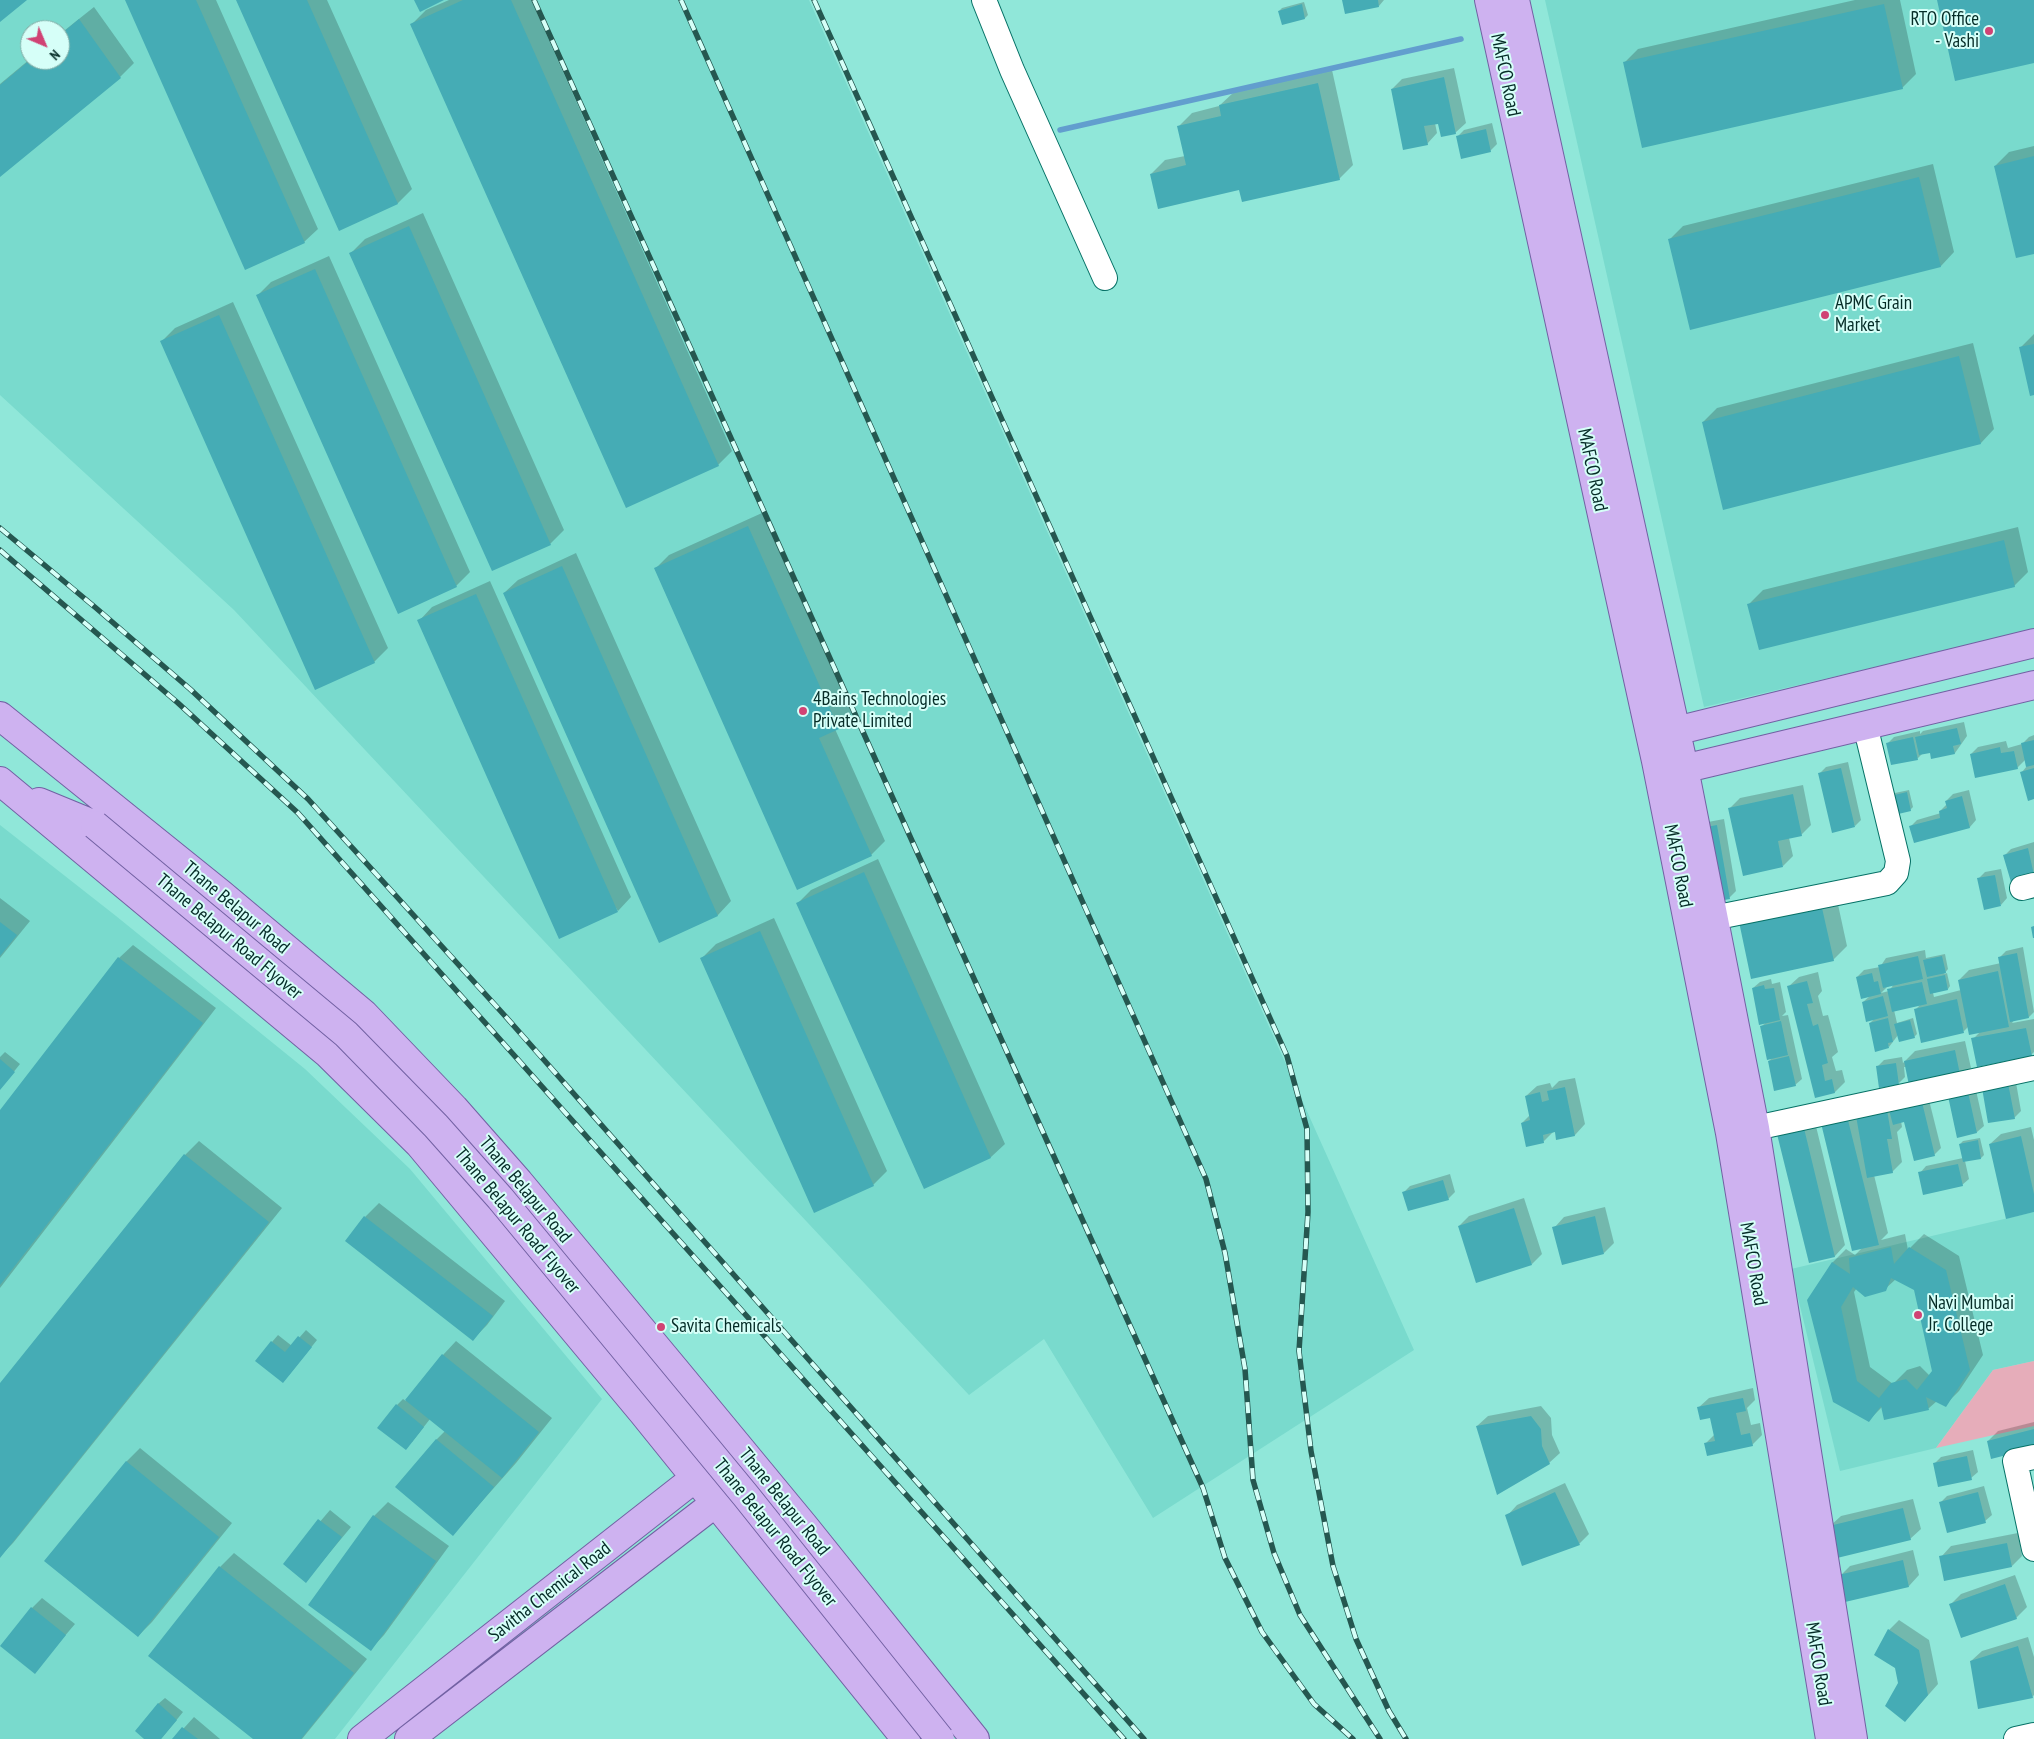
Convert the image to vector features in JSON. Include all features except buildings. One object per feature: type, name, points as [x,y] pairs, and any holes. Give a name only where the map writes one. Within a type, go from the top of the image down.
[{"type":"main road","name":"MAFCO Road","points":[[1489,0],[1672,771],[1713,918],[1830,1739]]},
{"type":"main road","name":"MAFCO Road","points":[[1515,0],[1663,734]]},
{"type":"main road","points":[[1663,734],[2034,644]]},
{"type":"main road","points":[[1672,771],[2034,685]]},
{"type":"main road","name":"Thane Belapur Road","points":[[0,716],[221,894],[364,1014],[454,1108],[519,1182],[758,1470],[975,1739]]},
{"type":"main road","name":"MAFCO Road","points":[[1672,771],[1743,1130],[1852,1739]]},
{"type":"main road","points":[[6,786],[328,1054],[412,1137],[480,1216],[696,1477],[906,1739]]},
{"type":"main road","name":"Thane Belapur Road Flyover","points":[[6,786],[95,825],[346,1034],[436,1126],[500,1198],[664,1397],[940,1739]]},
{"type":"main road","name":"Savitha Chemical Road","points":[[362,1739],[737,1445]]},
{"type":"main road","name":"Savitha Chemical Road","points":[[409,1739],[758,1470]]},
{"type":"street","points":[[984,0],[1012,70],[1106,278]]},
{"type":"street","points":[[1713,918],[1887,883],[1896,873],[1898,861],[1865,725]]},
{"type":"street","points":[[1743,1130],[2034,1068]]},
{"type":"street","points":[[2034,1457],[2015,1461],[2034,1549]]},
{"type":"street","points":[[2016,1739],[2034,1735]]},
{"type":"shaded area","points":[[0,0],[809,0],[1414,1350],[1153,1518],[1044,1339],[969,1395],[234,610],[0,395]]},
{"type":"shaded area","name":"APMC Grain Market","points":[[1545,0],[2034,0],[2034,630],[1704,707]]},
{"type":"shaded area","points":[[0,825],[305,1069],[410,1169],[602,1399],[335,1739],[0,1739]]},
{"type":"shaded area","name":"Navi Mumbai Jr. College","points":[[2034,1212],[2034,1361],[1993,1370],[1936,1448],[1840,1471],[1791,1269]]},
{"type":"shaded area","points":[[2034,1361],[2034,1426],[1936,1448],[1993,1370]]},
{"type":"waterway","points":[[1060,130],[1461,39]]},
{"type":"railway","points":[[534,0],[1203,1488],[1225,1558],[1262,1632],[1314,1704],[1353,1739]]},
{"type":"railway","points":[[681,0],[1206,1179],[1225,1253],[1245,1369],[1253,1480],[1274,1553],[1300,1615],[1380,1739]]},
{"type":"railway","points":[[814,0],[1287,1056],[1307,1129],[1308,1212],[1299,1351],[1311,1451],[1333,1566],[1356,1639],[1389,1711],[1406,1739]]},
{"type":"railway","points":[[0,528],[190,689],[308,799],[506,1017],[1144,1739]]},
{"type":"railway","points":[[0,550],[178,703],[298,813],[1124,1739]]},
{"type":"place","name":"RTO Office - Vashi","points":[[1989,31]]},
{"type":"place","name":"APMC Grain Market","points":[[1825,315]]},
{"type":"place","name":"4Bains Technologies Private Limited","points":[[803,711]]},
{"type":"place","name":"Navi Mumbai Jr. College","points":[[1918,1315]]},
{"type":"place","name":"Savita Chemicals","points":[[661,1327]]}]
